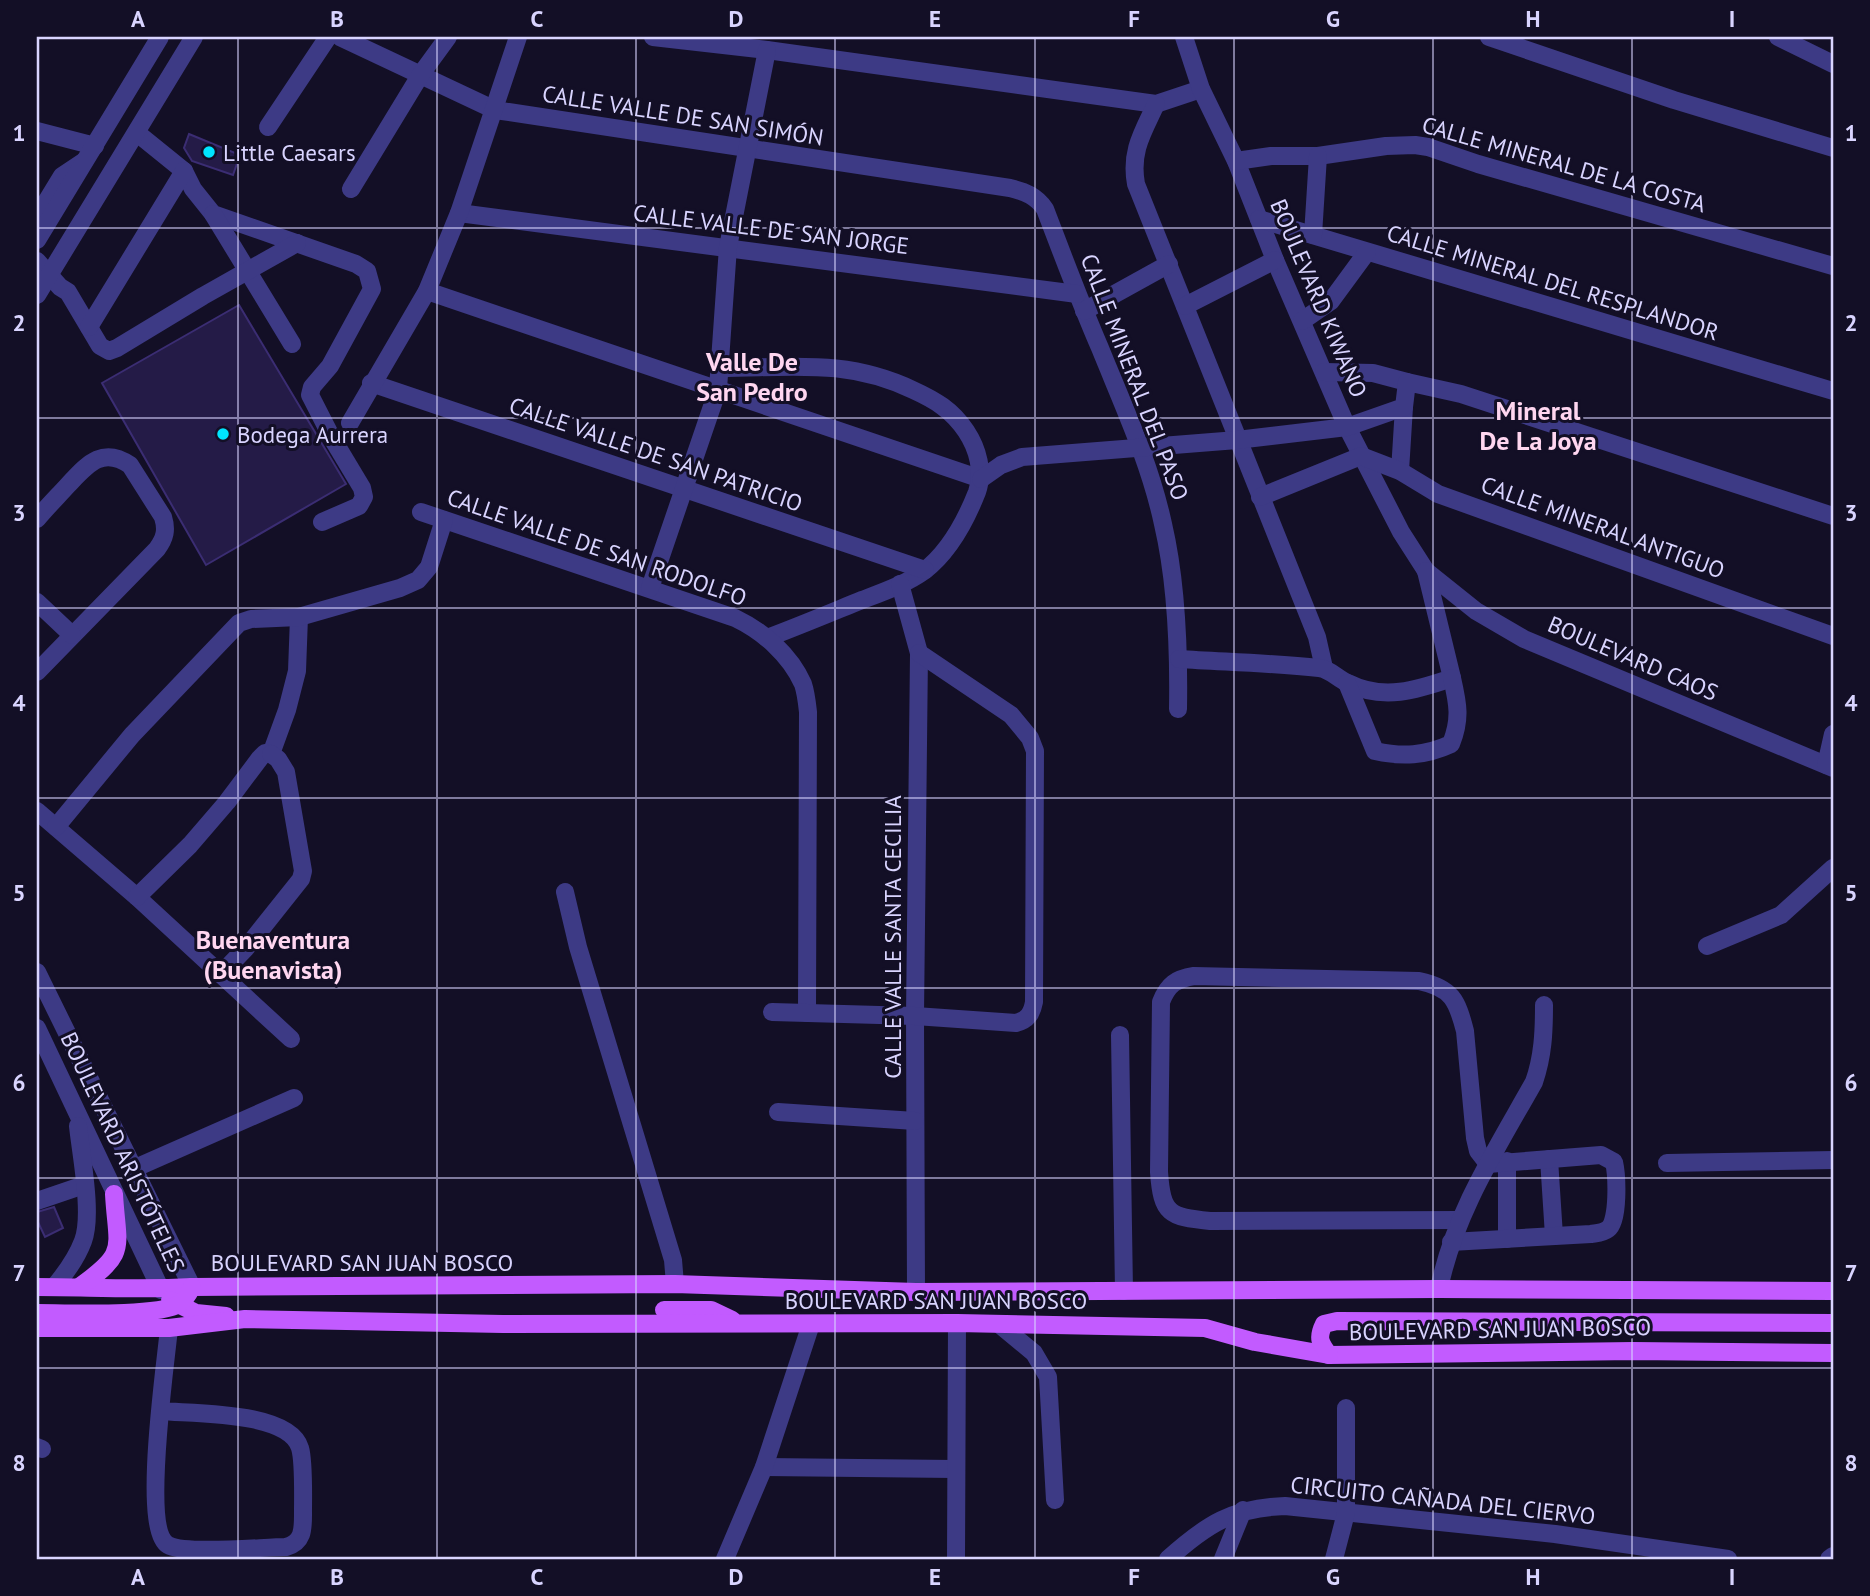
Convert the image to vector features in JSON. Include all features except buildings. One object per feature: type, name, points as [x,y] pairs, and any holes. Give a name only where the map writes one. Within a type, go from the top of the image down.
[{"type":"main road","points":[[79,1287],[102,1271],[114,1255],[119,1236],[114,1194]]},
{"type":"main road","name":"BOULEVARD SAN JUAN BOSCO","points":[[45,1287],[161,1290],[192,1287],[675,1284],[916,1293],[1439,1289],[1833,1291]]},
{"type":"main road","points":[[675,1284],[676,1310]]},
{"type":"main road","name":"BOULEVARD SAN JUAN BOSCO","points":[[178,1304],[192,1287]]},
{"type":"main road","name":"BOULEVARD ARISTÓTELES","points":[[161,1290],[167,1298],[196,1313],[245,1319]]},
{"type":"main road","points":[[37,1313],[148,1311],[178,1304]]},
{"type":"main road","points":[[566,1323],[585,1311],[711,1310],[740,1324]]},
{"type":"main road","name":"BOULEVARD SAN JUAN BOSCO","points":[[37,1328],[169,1328],[245,1319],[740,1324],[957,1323],[1205,1328],[1255,1342],[1329,1355],[1633,1351],[1833,1353]]},
{"type":"main road","points":[[1329,1355],[1320,1342],[1319,1333],[1324,1324],[1337,1321],[1833,1323]]},
{"type":"street","points":[[37,240],[160,37]]},
{"type":"street","points":[[37,295],[194,37]]},
{"type":"street","points":[[268,127],[328,37]]},
{"type":"street","name":"CALLE VALLE DE SAN SIMÓN","points":[[340,37],[495,110],[1010,188],[1032,195]]},
{"type":"street","points":[[351,189],[421,74],[448,37]]},
{"type":"street","points":[[350,423],[427,291],[458,214],[518,37]]},
{"type":"street","points":[[653,37],[767,50],[1156,104],[1202,89]]},
{"type":"street","name":"BOULEVARD KIWANO","points":[[1184,37],[1202,89],[1236,161],[1347,428],[1401,532],[1426,571]]},
{"type":"street","points":[[1489,37],[1674,100],[1833,148]]},
{"type":"street","points":[[1777,37],[1833,64]]},
{"type":"street","points":[[650,588],[718,388],[728,247],[767,50]]},
{"type":"street","points":[[1156,104],[1136,147],[1133,171],[1136,184],[1317,637],[1324,668]]},
{"type":"street","points":[[37,131],[90,153]]},
{"type":"street","points":[[137,133],[184,171],[292,344]]},
{"type":"street","name":"CALLE MINERAL DE LA COSTA","points":[[1236,161],[1271,156],[1318,156],[1386,146],[1428,147],[1833,267]]},
{"type":"street","points":[[37,217],[62,176],[90,153]]},
{"type":"street","points":[[1313,235],[1318,156]]},
{"type":"street","points":[[89,327],[184,171]]},
{"type":"street","name":"CALLE MINERAL DEL PASO","points":[[1032,195],[1045,209],[1139,446],[1163,523],[1172,578],[1179,659],[1178,709]]},
{"type":"street","points":[[213,214],[356,264],[367,271],[372,281],[372,289],[365,303],[310,396],[362,488],[364,497],[359,506],[322,522]]},
{"type":"street","name":"CALLE VALLE DE SAN JORGE","points":[[458,214],[1077,294]]},
{"type":"street","name":"CALLE MINERAL DEL RESPLANDOR","points":[[1259,219],[1833,391]]},
{"type":"street","points":[[37,261],[49,276],[68,292],[100,346],[109,351],[297,243]]},
{"type":"street","points":[[1302,321],[1331,301],[1367,252]]},
{"type":"street","points":[[1185,306],[1275,260]]},
{"type":"street","points":[[1084,311],[1169,264]]},
{"type":"street","points":[[427,291],[981,479]]},
{"type":"street","points":[[719,368],[806,366],[852,369],[895,381],[936,401],[952,413],[974,443],[981,479],[958,532],[925,570],[900,584],[768,638]]},
{"type":"street","points":[[1324,372],[1373,373],[1461,394],[1833,516]]},
{"type":"street","points":[[1400,471],[1407,382]]},
{"type":"street","name":"CALLE VALLE DE SAN PATRICIO","points":[[371,383],[684,491],[925,570]]},
{"type":"street","points":[[981,479],[1022,457],[1237,440],[1347,428],[1404,407]]},
{"type":"street","points":[[1260,497],[1361,456]]},
{"type":"street","name":"CALLE MINERAL ANTIGUO","points":[[1361,456],[1400,471],[1438,494],[1833,636]]},
{"type":"street","points":[[37,519],[89,463],[101,457],[122,459],[130,465],[163,517],[165,531],[157,549],[37,672]]},
{"type":"street","name":"CALLE VALLE DE SAN RODOLFO","points":[[421,512],[735,618],[768,638],[790,663],[804,686],[808,712],[807,1013]]},
{"type":"street","points":[[56,827],[132,735],[239,623],[299,617],[376,596],[418,580],[429,567],[444,520]]},
{"type":"street","points":[[1347,683],[1375,751],[1400,756],[1433,752],[1451,744],[1458,726],[1458,705],[1426,571]]},
{"type":"street","name":"BOULEVARD CAOS","points":[[1426,571],[1476,611],[1524,639],[1830,766]]},
{"type":"street","name":"CALLE VALLE SANTA CECILIA","points":[[900,584],[919,653],[915,1016],[916,1293]]},
{"type":"street","points":[[37,602],[72,635]]},
{"type":"street","points":[[271,754],[287,710],[297,671],[299,617]]},
{"type":"street","points":[[772,1013],[915,1016],[1016,1023],[1028,1017],[1034,1002],[1035,751],[1030,738],[1011,715],[919,653]]},
{"type":"street","points":[[1179,659],[1324,668],[1347,683],[1367,691],[1384,693],[1404,692],[1452,678]]},
{"type":"street","points":[[1830,766],[1833,734]]},
{"type":"street","points":[[137,897],[208,826],[260,758],[265,753],[271,754],[283,765],[286,772],[303,871],[301,879],[246,948],[221,974]]},
{"type":"street","points":[[37,811],[137,897],[291,1039]]},
{"type":"street","points":[[1707,946],[1781,915],[1833,868]]},
{"type":"street","points":[[565,892],[578,947],[673,1260],[675,1284]]},
{"type":"street","name":"BOULEVARD ARISTÓTELES","points":[[37,972],[192,1287]]},
{"type":"street","points":[[1459,1220],[1210,1221],[1188,1219],[1175,1214],[1165,1206],[1161,1196],[1159,1172],[1161,1002],[1165,992],[1173,982],[1194,976],[1419,981],[1443,988],[1451,995],[1461,1015],[1465,1031],[1475,1138],[1478,1151],[1488,1164]]},
{"type":"street","points":[[1439,1289],[1459,1220],[1534,1082],[1544,1041],[1544,1005]]},
{"type":"street","name":"BOULEVARD ARISTÓTELES","points":[[37,1028],[161,1290]]},
{"type":"street","points":[[1120,1035],[1124,1291]]},
{"type":"street","points":[[134,1169],[294,1098]]},
{"type":"street","points":[[45,1287],[63,1277],[83,1241],[86,1227],[76,1109]]},
{"type":"street","points":[[778,1112],[915,1121]]},
{"type":"street","points":[[1451,1242],[1601,1233],[1610,1228],[1616,1216],[1615,1168],[1611,1159],[1601,1156],[1488,1164]]},
{"type":"street","points":[[1549,1159],[1555,1236]]},
{"type":"street","points":[[1667,1163],[1833,1160]]},
{"type":"street","points":[[1507,1161],[1507,1238]]},
{"type":"street","points":[[37,1201],[84,1185]]},
{"type":"street","points":[[956,1559],[957,1323]]},
{"type":"street","points":[[725,1559],[764,1467],[811,1324]]},
{"type":"street","points":[[999,1324],[1034,1353],[1048,1377],[1055,1500]]},
{"type":"street","points":[[161,1411],[263,1420],[284,1428],[293,1436],[300,1448],[303,1504],[303,1531],[297,1542],[286,1547],[184,1549],[165,1544],[159,1537],[156,1456],[169,1328]]},
{"type":"street","points":[[1334,1559],[1346,1513],[1346,1408]]},
{"type":"street","points":[[764,1467],[955,1469]]},
{"type":"street","name":"CIRCUITO CAÑADA DEL CIERVO","points":[[1176,1557],[1218,1521],[1243,1510],[1286,1506],[1555,1534],[1728,1559]]},
{"type":"street","points":[[1223,1559],[1243,1510]]},
{"type":"place","name":"Little Caesars","points":[[209,152]]},
{"type":"place","name":"Bodega Aurrera","points":[[223,434]]},
{"type":"district","name":"Valle De San Pedro","points":[[752,376]]},
{"type":"district","name":"Mineral De La Joya","points":[[1538,425]]},
{"type":"district","name":"Buenaventura (Buenavista)","points":[[273,954]]}]
